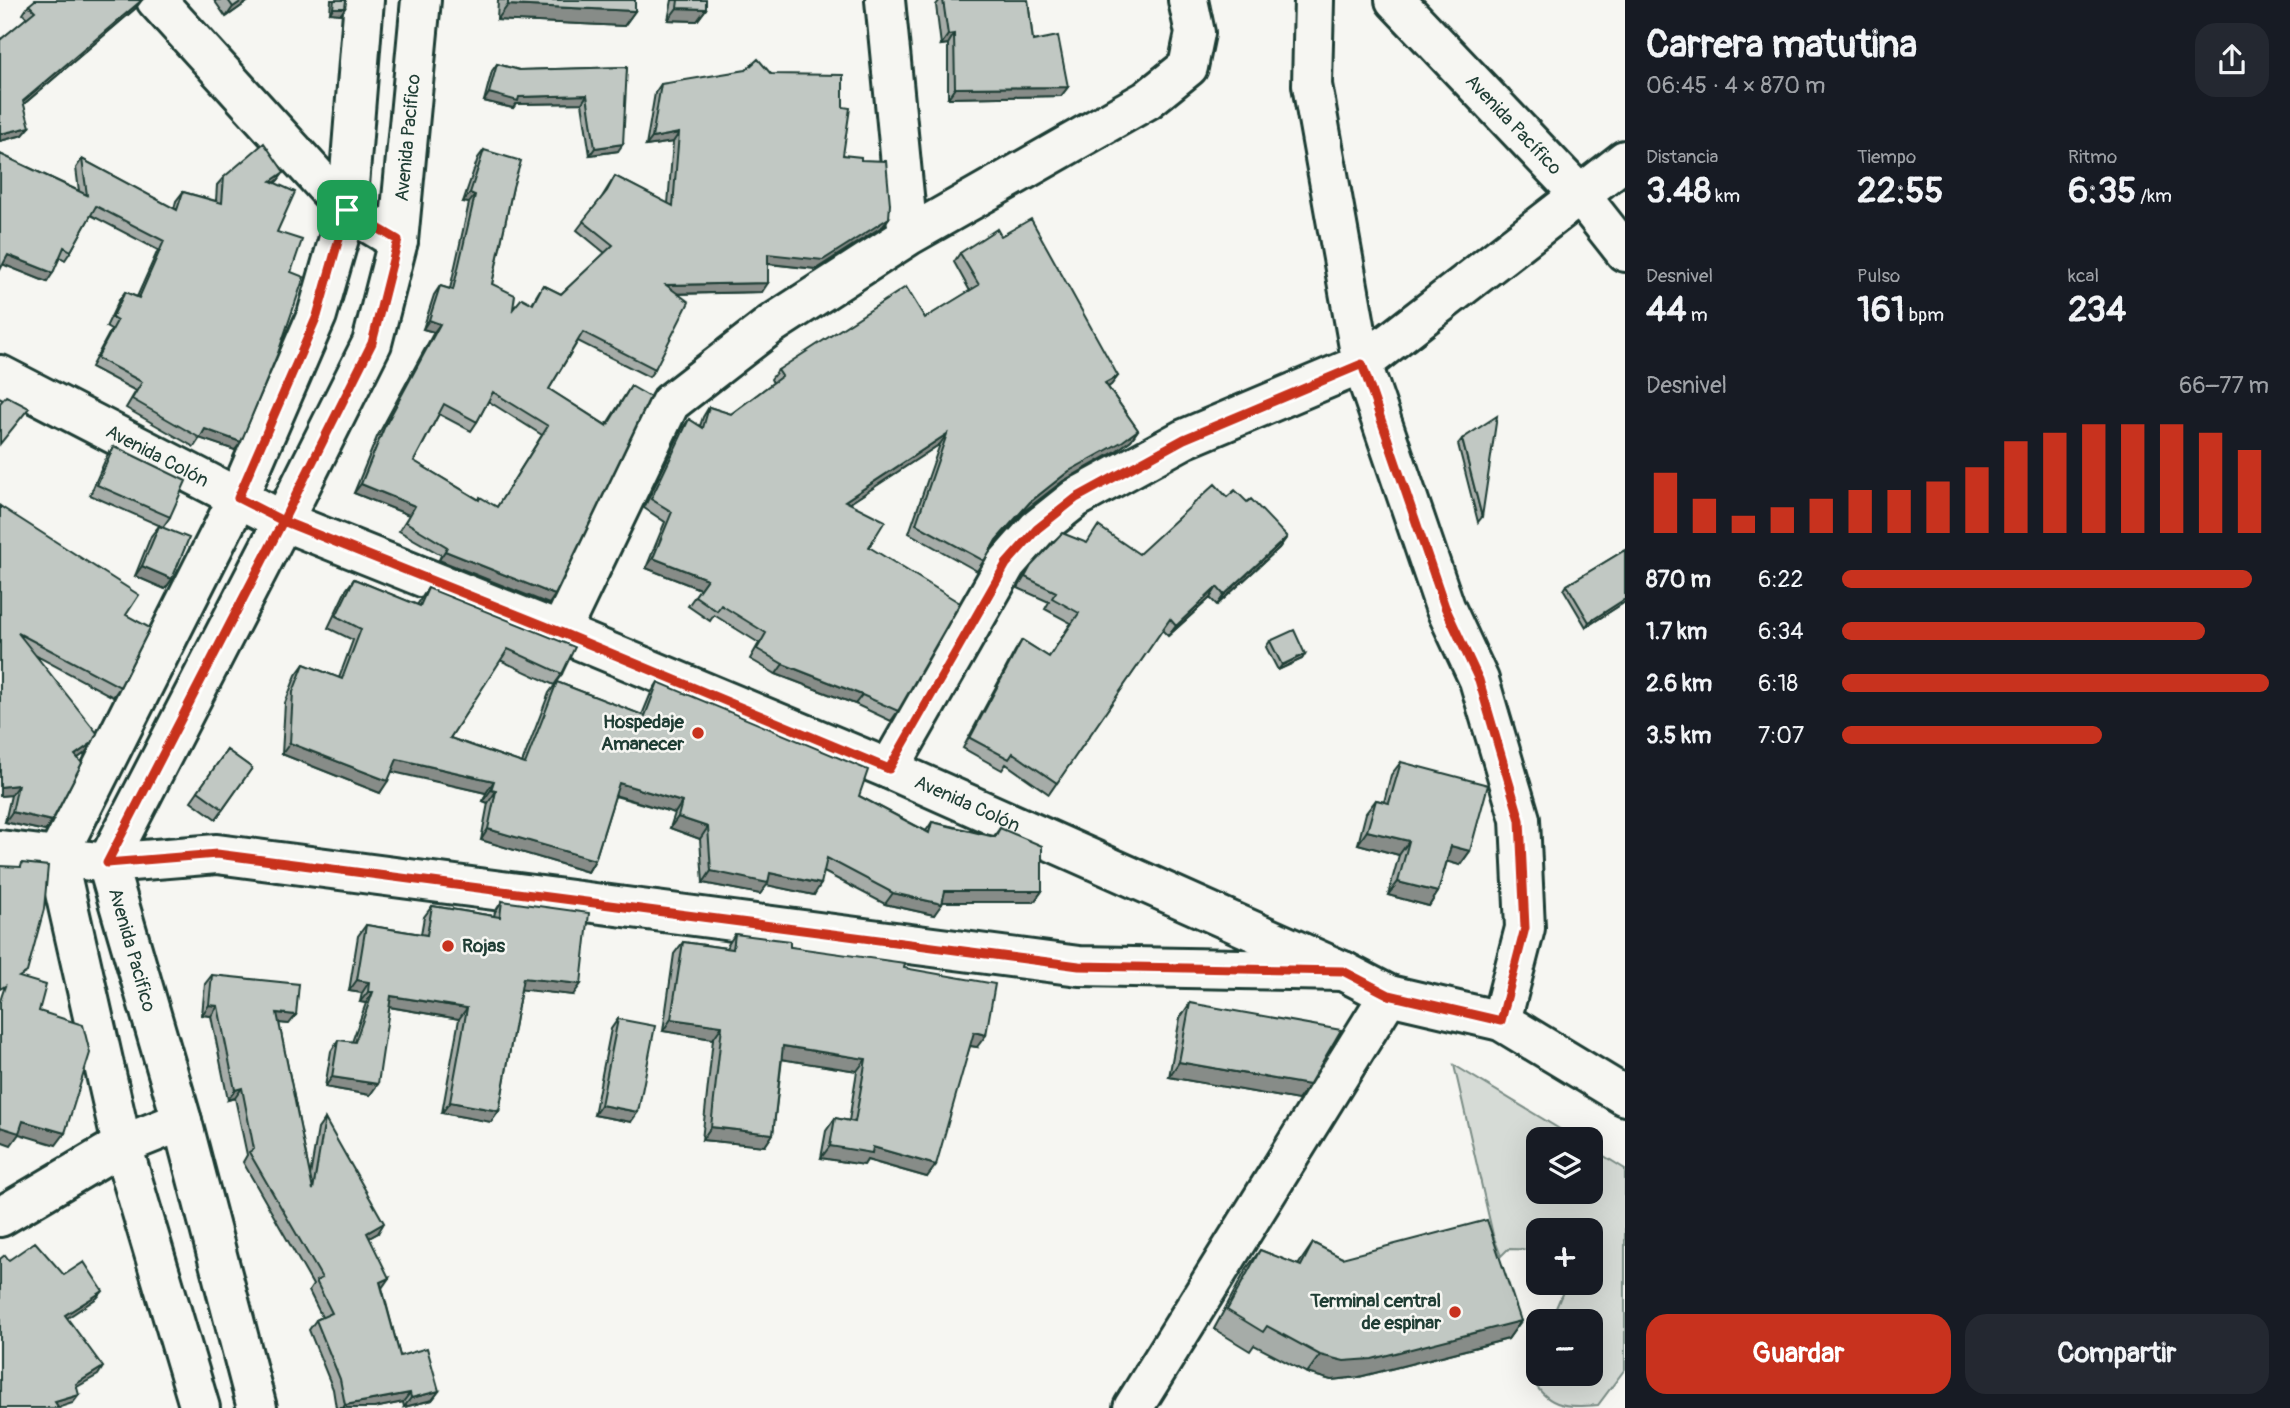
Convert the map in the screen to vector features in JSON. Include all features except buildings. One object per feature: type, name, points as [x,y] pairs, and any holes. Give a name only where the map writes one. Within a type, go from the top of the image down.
[{"type":"street","points":[[156,0],[347,210],[398,240]]},
{"type":"street","points":[[201,1408],[122,1145],[57,857],[238,498],[317,316],[347,210],[365,0]]},
{"type":"street","name":"Avenida Pacifico","points":[[257,1408],[182,1121],[107,863],[372,343],[398,240],[421,0]]},
{"type":"street","points":[[885,0],[908,236]]},
{"type":"street","points":[[560,632],[670,403],[772,324],[908,236],[1147,100],[1188,67],[1195,33],[1188,0]]},
{"type":"street","points":[[1314,0],[1312,85],[1362,364],[1445,607],[1479,680],[1520,820],[1525,928],[1501,1021]]},
{"type":"street","name":"Avenida Pacífico","points":[[1395,0],[1580,195],[1625,252]]},
{"type":"street","points":[[889,769],[1006,564],[1037,529],[1076,498],[1184,439],[1362,364],[1625,160]]},
{"type":"street","name":"Avenida Colón","points":[[0,375],[283,521],[560,632],[889,769],[1343,971],[1389,995],[1501,1021],[1625,1096]]},
{"type":"street","points":[[0,850],[107,863],[217,854],[1079,966],[1343,971]]},
{"type":"street","points":[[1133,1408],[1389,995]]},
{"type":"street","points":[[0,1217],[122,1145],[182,1121]]},
{"type":"shaded area","points":[[1454,1065],[1556,1127],[1526,1127],[1526,1204],[1603,1204],[1603,1155],[1625,1169],[1625,1369],[1598,1405],[1575,1406],[1557,1403],[1536,1386],[1603,1386],[1603,1309],[1556,1308],[1562,1295],[1603,1295],[1603,1218],[1526,1218],[1526,1250],[1508,1249],[1501,1256],[1493,1235]]},
{"type":"place","name":"Hospedaje Amanecer","points":[[698,733]]},
{"type":"place","name":"Rojas","points":[[448,946]]},
{"type":"place","name":"Terminal central de espinar","points":[[1455,1312]]},
{"type":"route","points":[[347,210],[317,316],[238,498],[283,521],[107,863],[217,854],[1079,966],[1343,971],[1389,995],[1501,1021],[1525,928],[1520,820],[1479,680],[1445,607],[1362,364],[1184,439],[1076,498],[1037,529],[1006,564],[889,769],[560,632],[283,521],[372,343],[398,240],[347,210]]}]
